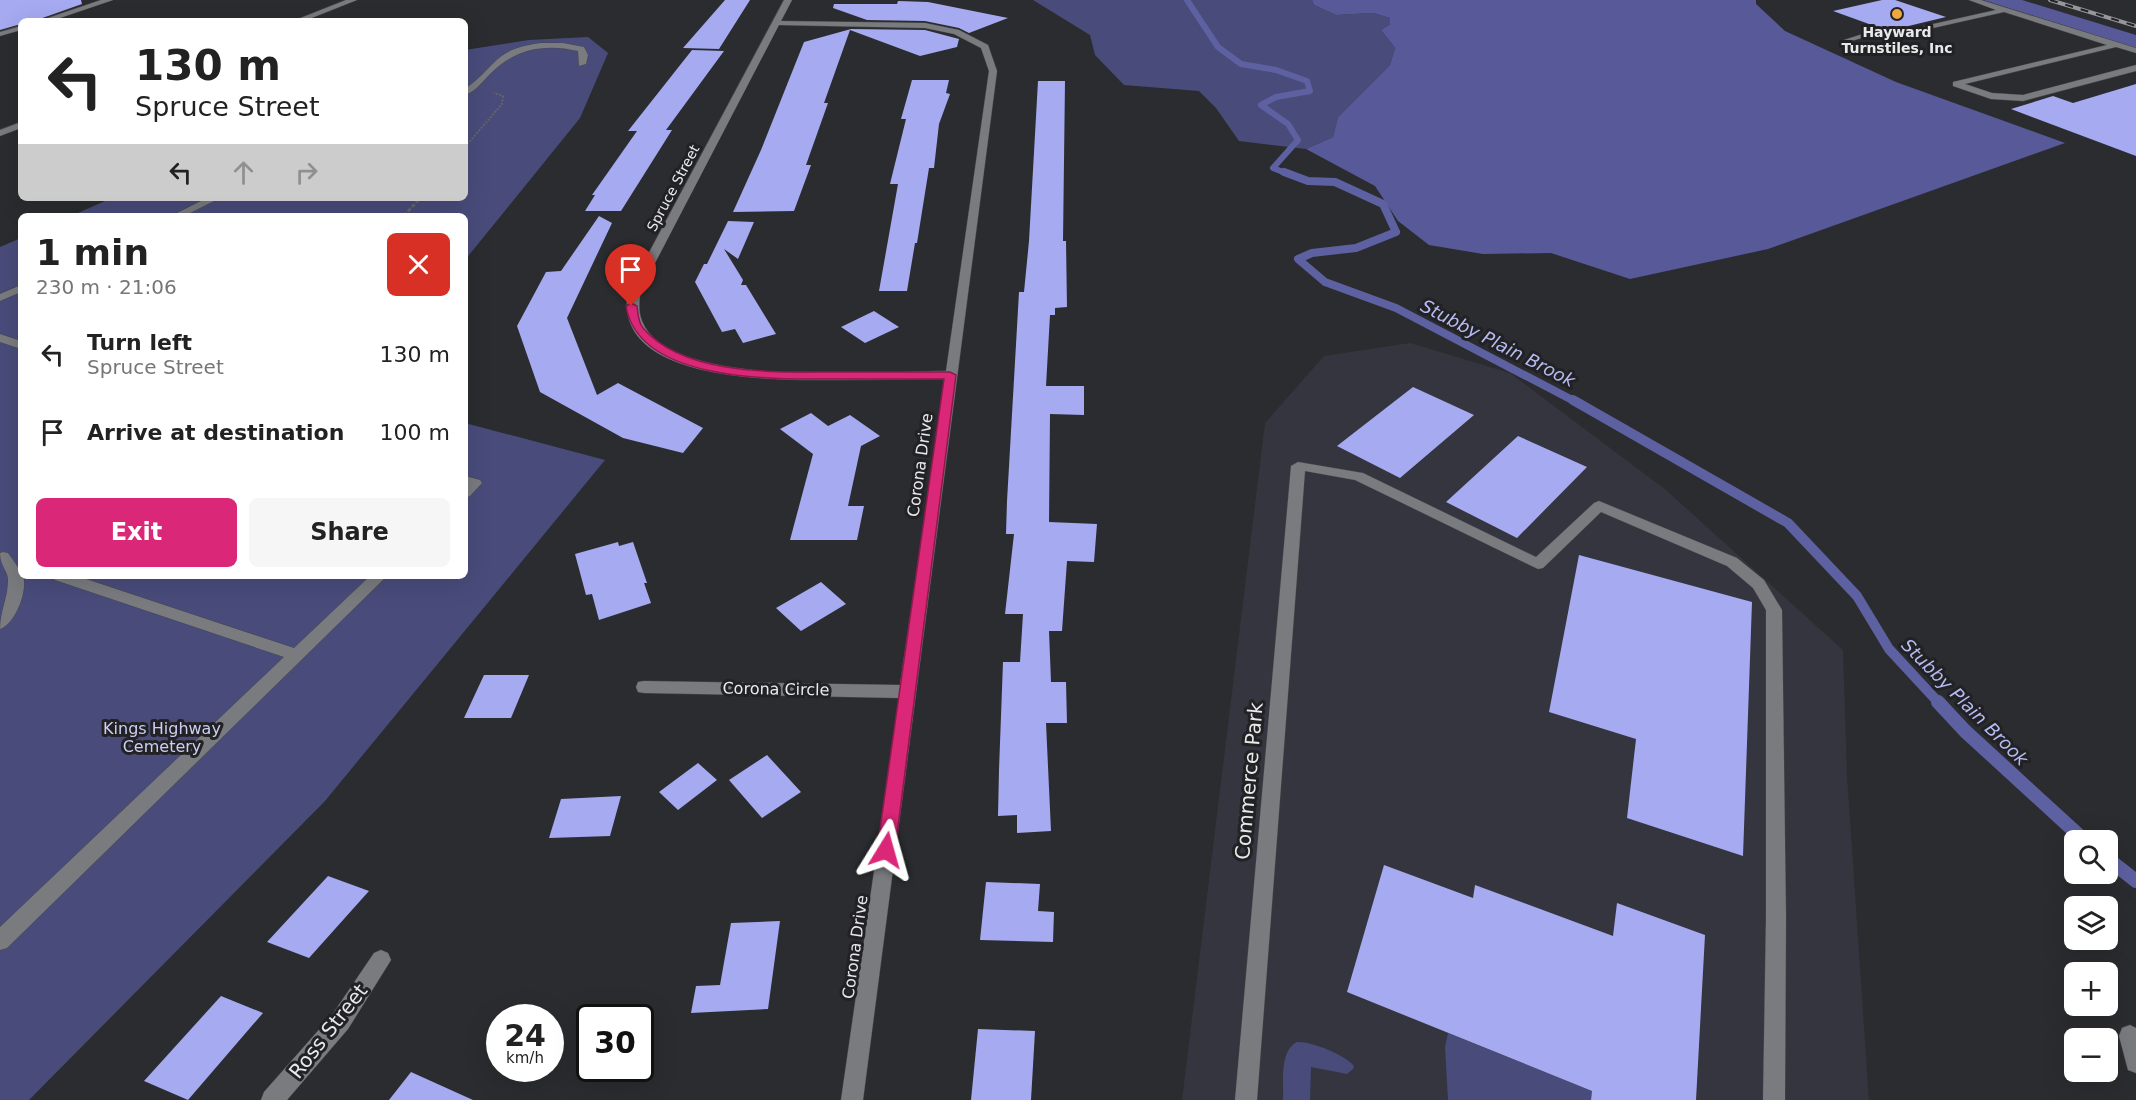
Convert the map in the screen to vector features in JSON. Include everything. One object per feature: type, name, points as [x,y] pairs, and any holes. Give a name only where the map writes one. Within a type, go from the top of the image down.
[{"type":"street","points":[[52,18],[109,0]]},
{"type":"street","points":[[305,18],[353,0]]},
{"type":"street","name":"Spruce Street","points":[[788,0],[635,290],[631,306],[634,322],[645,337],[670,354],[703,367],[722,371],[775,376],[950,375]]},
{"type":"street","points":[[1973,0],[2136,51]]},
{"type":"street","points":[[1848,40],[1875,32],[1902,33],[2004,10]]},
{"type":"street","name":"Corona Drive","points":[[777,23],[921,25],[964,34],[985,47],[993,71],[852,1100]]},
{"type":"street","points":[[0,34],[18,29]]},
{"type":"street","points":[[2115,45],[1956,84],[1990,96],[2023,98],[2136,68]]},
{"type":"street","points":[[468,91],[505,56],[518,51],[571,46],[581,49],[584,55],[582,64]]},
{"type":"street","points":[[0,133],[18,126]]},
{"type":"street","points":[[182,213],[208,201]]},
{"type":"street","points":[[0,298],[18,289]]},
{"type":"street","points":[[0,338],[18,344]]},
{"type":"street","name":"Commerce Park","points":[[1246,1100],[1298,466],[1358,476],[1538,564],[1599,506],[1732,562],[1759,584],[1774,610],[1776,916],[1774,1100]]},
{"type":"street","points":[[468,481],[475,483],[468,490]]},
{"type":"street","points":[[1,556],[18,562]]},
{"type":"street","points":[[0,623],[13,604],[16,577],[1,556]]},
{"type":"street","points":[[69,579],[296,655]]},
{"type":"street","points":[[0,941],[376,579]]},
{"type":"street","name":"Corona Circle","points":[[644,687],[908,692]]},
{"type":"street","name":"Ross Street","points":[[272,1100],[340,1022],[381,960]]},
{"type":"street","points":[[2130,1036],[2136,1062]]},
{"type":"path","points":[[468,91],[503,96],[502,104],[468,144]]},
{"type":"path","points":[[407,213],[417,201]]},
{"type":"shaded area","points":[[1312,0],[1756,0],[1756,4],[1785,31],[1896,82],[2065,143],[1768,249],[1630,279],[1551,253],[1483,254],[1429,245],[1398,221],[1375,186],[1306,149],[1333,137],[1338,117],[1390,65],[1395,48],[1381,30],[1390,24],[1390,18],[1373,13],[1336,15],[1314,5]]},
{"type":"shaded area","points":[[1983,0],[2022,0],[2136,35],[2136,48]]},
{"type":"shaded area","points":[[1410,343],[1510,373],[1666,490],[1843,650],[1847,775],[1869,1100],[1182,1100],[1265,423],[1324,356]]},
{"type":"green space","points":[[1033,0],[1312,0],[1314,5],[1336,15],[1373,13],[1390,18],[1390,24],[1381,30],[1395,48],[1390,65],[1338,117],[1333,137],[1306,149],[1239,141],[1216,108],[1199,91],[1124,85],[1095,55],[1090,35]]},
{"type":"green space","points":[[588,37],[608,53],[580,118],[468,256],[468,213],[78,213],[105,201],[468,201],[468,50],[529,40]]},
{"type":"green space","name":"Kings Highway Cemetery","points":[[18,239],[18,579],[468,579],[468,424],[605,460],[325,801],[29,1100],[0,1100],[0,247]]},
{"type":"green space","points":[[1448,1033],[1592,1091],[1591,1100],[1448,1100],[1445,1047]]},
{"type":"green space","points":[[1297,1042],[1336,1053],[1350,1062],[1354,1066],[1353,1069],[1347,1074],[1311,1067],[1310,1100],[1283,1100],[1285,1060],[1291,1046]]},
{"type":"building","points":[[0,0],[81,0],[82,4],[42,18],[18,18],[18,25],[0,30]]},
{"type":"building","points":[[725,0],[750,0],[719,49],[683,48]]},
{"type":"building","name":"Hayward Turnstiles, Inc","points":[[1882,0],[1895,0],[1946,17],[1896,29],[1880,28],[1833,11]]},
{"type":"building","points":[[898,1],[928,2],[1008,18],[969,33],[959,28],[925,21],[867,20],[833,8],[834,4],[897,4]]},
{"type":"building","points":[[851,29],[925,30],[959,39],[957,47],[920,56],[850,30],[824,103],[828,103],[806,165],[811,165],[794,211],[733,212],[761,150],[804,42]]},
{"type":"building","points":[[692,50],[724,51],[666,130],[672,130],[621,211],[585,211],[595,195],[592,195],[637,131],[628,131]]},
{"type":"building","points":[[912,80],[949,80],[946,93],[950,94],[939,124],[934,168],[929,168],[907,291],[879,291],[898,184],[890,184],[906,119],[901,119]]},
{"type":"building","points":[[1038,81],[1065,81],[1063,241],[1066,241],[1067,307],[1055,308],[1055,315],[1050,315],[1046,386],[1084,386],[1084,415],[1050,414],[1049,522],[1097,524],[1094,562],[1067,561],[1062,631],[1049,631],[1051,682],[1066,682],[1067,723],[1046,723],[1051,831],[1017,833],[1017,815],[998,816],[999,770],[1003,662],[1020,662],[1023,614],[1005,614],[1014,534],[1006,534],[1019,292],[1024,292],[1029,241]]},
{"type":"building","points":[[2136,84],[2136,156],[2011,109],[2053,96],[2073,103]]},
{"type":"building","points":[[599,216],[612,223],[567,318],[597,395],[618,383],[703,428],[683,453],[623,438],[540,392],[517,326],[546,272],[561,271]]},
{"type":"building","points":[[728,221],[754,222],[738,259],[724,249],[743,280],[741,285],[746,285],[776,334],[743,343],[735,329],[722,332],[695,282],[704,264],[707,264]]},
{"type":"building","points":[[874,311],[899,327],[865,343],[841,327]]},
{"type":"building","points":[[1413,387],[1474,415],[1400,478],[1337,446]]},
{"type":"building","points":[[811,413],[828,426],[850,415],[880,436],[861,446],[848,506],[864,506],[857,540],[790,540],[813,454],[780,429]]},
{"type":"building","points":[[1518,436],[1587,467],[1517,538],[1446,502]]},
{"type":"building","points":[[618,542],[619,546],[633,542],[647,583],[644,583],[651,603],[599,620],[592,594],[586,595],[575,554]]},
{"type":"building","points":[[1579,555],[1752,602],[1743,856],[1627,818],[1636,739],[1549,712]]},
{"type":"building","points":[[821,582],[846,604],[801,631],[776,608]]},
{"type":"building","points":[[484,675],[529,675],[511,718],[464,718]]},
{"type":"building","points":[[767,755],[801,792],[762,818],[729,780]]},
{"type":"building","points":[[698,763],[717,780],[678,810],[659,792]]},
{"type":"building","points":[[621,796],[610,836],[549,838],[561,799]]},
{"type":"building","points":[[1384,865],[1473,898],[1475,885],[1613,936],[1617,903],[1705,935],[1696,1100],[1591,1100],[1592,1091],[1347,992]]},
{"type":"building","points":[[328,876],[369,891],[309,958],[267,942]]},
{"type":"building","points":[[986,882],[1040,884],[1038,911],[1054,912],[1053,942],[980,940]]},
{"type":"building","points":[[780,921],[768,1009],[691,1013],[696,986],[720,985],[731,923]]},
{"type":"building","points":[[221,996],[263,1013],[188,1100],[144,1081]]},
{"type":"building","points":[[978,1029],[1035,1031],[1031,1100],[971,1100]]},
{"type":"building","points":[[411,1072],[473,1100],[389,1100]]},
{"type":"waterway","name":"Stubby Plain Brook","points":[[1187,0],[1218,47],[1241,64],[1276,70],[1307,81],[1310,91],[1276,97],[1261,105],[1288,124],[1298,140],[1273,168],[1288,174]]},
{"type":"waterway","name":"Stubby Plain Brook","points":[[1284,172],[1308,181],[1335,182],[1383,204],[1396,232],[1356,248],[1312,253],[1298,259],[1325,282],[1396,308],[1576,402]]},
{"type":"waterway","name":"Stubby Plain Brook","points":[[1573,400],[1788,523],[1857,596],[1889,649],[1939,703]]},
{"type":"waterway","name":"Stubby Plain Brook","points":[[1938,702],[1965,731],[2073,830]]},
{"type":"waterway","name":"Stubby Plain Brook","points":[[2118,867],[2136,881]]},
{"type":"railway","points":[[2050,0],[2136,26]]},
{"type":"place","name":"Hayward Turnstiles, Inc","points":[[1897,14]]},
{"type":"route","points":[[631,306],[634,322],[645,337],[670,354],[703,367],[775,376],[950,375],[886,850]]}]
